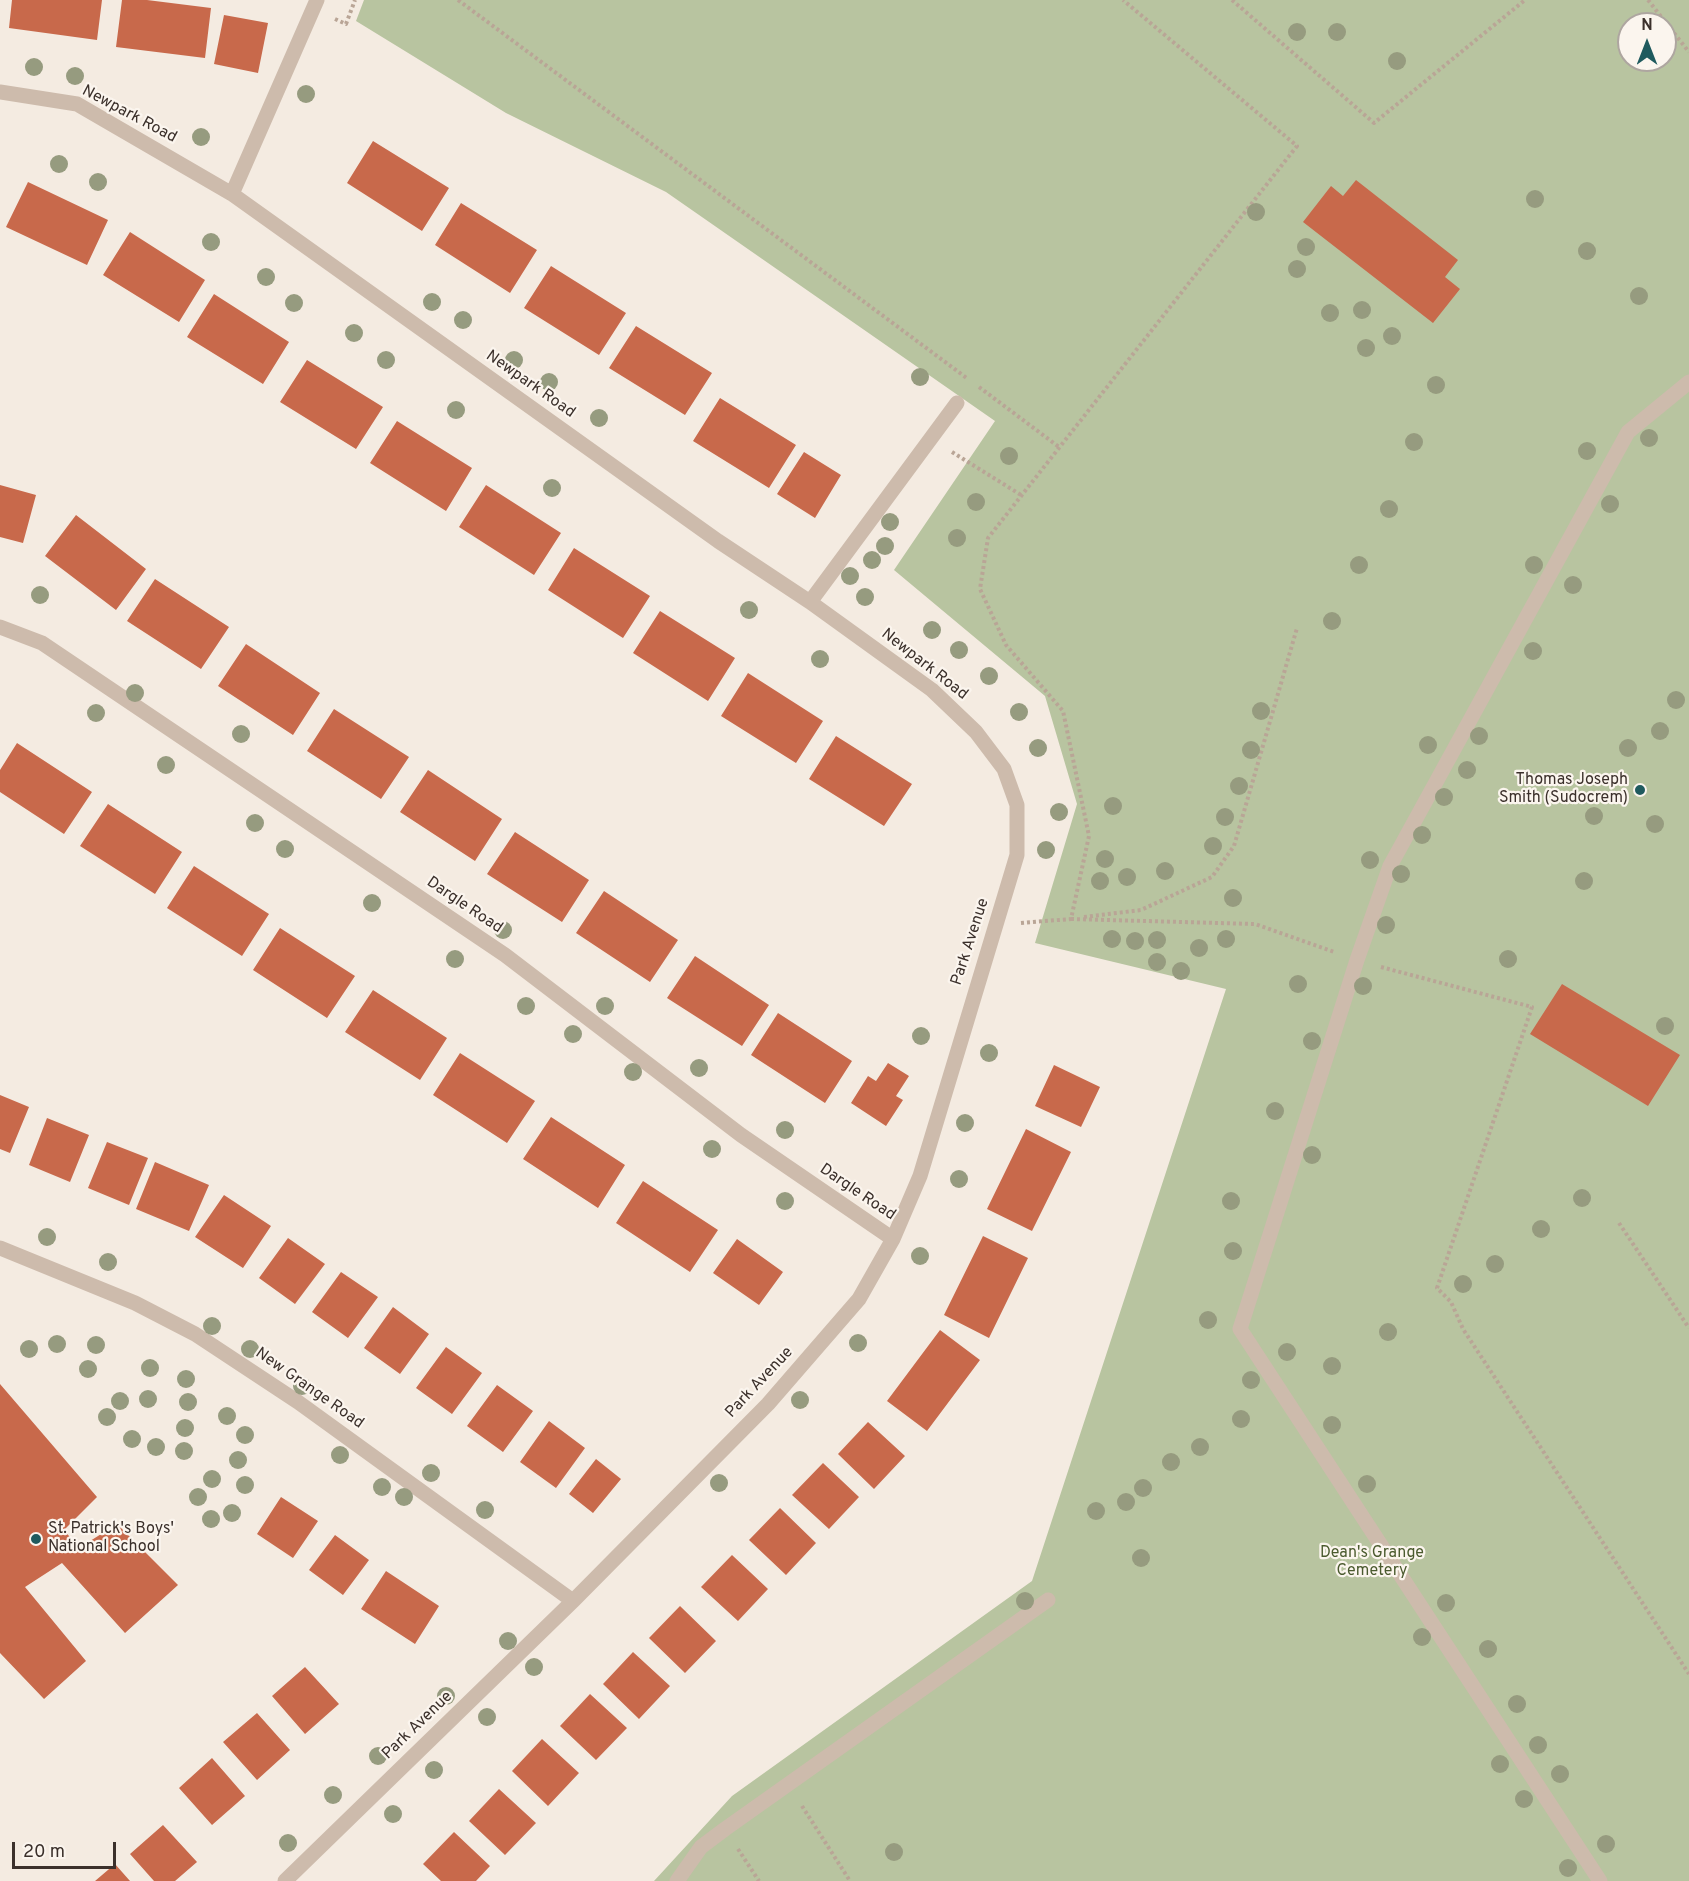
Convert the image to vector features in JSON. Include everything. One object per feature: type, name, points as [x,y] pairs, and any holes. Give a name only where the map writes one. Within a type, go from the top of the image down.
[{"type":"street","points":[[232,194],[317,0]]},
{"type":"street","name":"Newpark Road","points":[[0,92],[77,104],[232,194],[718,541],[810,602],[932,690],[976,732],[1004,769]]},
{"type":"street","points":[[1600,1881],[1240,1329],[1357,960],[1390,866],[1628,432],[1689,382]]},
{"type":"street","points":[[810,602],[957,403]]},
{"type":"street","name":"Dargle Road","points":[[0,627],[42,643],[505,955],[741,1135],[893,1239]]},
{"type":"street","name":"Park Avenue","points":[[285,1881],[573,1600],[768,1404],[859,1299],[893,1239],[920,1176],[1017,855],[1017,805],[1004,769]]},
{"type":"street","name":"New Grange Road","points":[[0,1248],[135,1303],[195,1334],[298,1402],[573,1600]]},
{"type":"street","points":[[677,1881],[701,1847],[725,1828],[1047,1600]]},
{"type":"path","points":[[458,0],[1059,447]]},
{"type":"path","points":[[1071,919],[1089,836],[1063,711],[1006,645],[980,589],[988,538],[1297,146],[1123,0]]},
{"type":"path","points":[[1232,0],[1374,123],[1525,0]]},
{"type":"path","points":[[1648,0],[1689,52]]},
{"type":"path","points":[[931,438],[1021,495]]},
{"type":"path","points":[[997,925],[1141,910],[1212,876],[1234,846],[1297,628]]},
{"type":"path","points":[[1071,919],[1255,924],[1357,960],[1532,1007],[1437,1288],[1451,1302],[1463,1329],[1689,1674]]},
{"type":"path","points":[[1619,1223],[1689,1328]]},
{"type":"path","points":[[788,1785],[850,1881]]},
{"type":"path","points":[[725,1828],[759,1881]]},
{"type":"green space","name":"Dean's Grange Cemetery","points":[[364,0],[1689,0],[1689,1881],[654,1881],[732,1796],[1032,1581],[1226,989],[1035,943],[1077,804],[1045,696],[894,570],[995,421],[666,192],[506,113],[356,21]]},
{"type":"building","points":[[12,0],[102,0],[97,40],[9,28]]},
{"type":"building","points":[[122,0],[147,0],[211,8],[205,58],[116,47]]},
{"type":"building","points":[[224,15],[268,23],[258,73],[214,64]]},
{"type":"building","points":[[373,141],[449,188],[422,231],[347,183]]},
{"type":"building","points":[[1356,180],[1458,260],[1445,277],[1460,289],[1433,323],[1303,222],[1331,186],[1343,196]]},
{"type":"building","points":[[28,182],[108,220],[87,265],[6,227]]},
{"type":"building","points":[[461,203],[537,250],[510,293],[435,245]]},
{"type":"building","points":[[130,232],[205,280],[179,322],[103,275]]},
{"type":"building","points":[[551,266],[626,313],[599,355],[524,308]]},
{"type":"building","points":[[214,294],[289,342],[263,384],[187,337]]},
{"type":"building","points":[[636,326],[712,373],[685,415],[609,368]]},
{"type":"building","points":[[307,360],[383,407],[356,449],[280,402]]},
{"type":"building","points":[[720,398],[796,445],[769,488],[693,441]]},
{"type":"building","points":[[397,421],[472,468],[446,511],[370,463]]},
{"type":"building","points":[[804,452],[841,475],[815,518],[777,494]]},
{"type":"building","points":[[0,485],[36,495],[23,543],[0,537]]},
{"type":"building","points":[[486,485],[561,533],[534,575],[459,527]]},
{"type":"building","points":[[76,515],[146,569],[116,610],[45,556]]},
{"type":"building","points":[[574,548],[650,596],[623,638],[548,590]]},
{"type":"building","points":[[155,579],[229,627],[201,669],[127,621]]},
{"type":"building","points":[[660,611],[735,658],[708,701],[633,653]]},
{"type":"building","points":[[246,644],[320,693],[293,735],[218,686]]},
{"type":"building","points":[[748,673],[823,721],[796,763],[721,716]]},
{"type":"building","points":[[334,709],[409,757],[381,799],[307,751]]},
{"type":"building","points":[[836,736],[912,784],[884,826],[809,779]]},
{"type":"building","points":[[17,743],[92,792],[64,834],[0,792],[0,770]]},
{"type":"building","points":[[428,770],[502,819],[475,861],[400,812]]},
{"type":"building","points":[[108,804],[182,852],[155,894],[80,846]]},
{"type":"building","points":[[515,832],[589,880],[562,922],[487,874]]},
{"type":"building","points":[[194,866],[269,914],[242,956],[167,908]]},
{"type":"building","points":[[604,891],[678,940],[650,982],[576,933]]},
{"type":"building","points":[[280,928],[355,976],[327,1018],[253,970]]},
{"type":"building","points":[[695,956],[769,1005],[742,1046],[667,998]]},
{"type":"building","points":[[1562,984],[1680,1055],[1648,1106],[1530,1034]]},
{"type":"building","points":[[373,990],[447,1038],[420,1080],[345,1032]]},
{"type":"building","points":[[778,1013],[852,1061],[825,1103],[751,1055]]},
{"type":"building","points":[[460,1053],[535,1101],[507,1143],[433,1095]]},
{"type":"building","points":[[888,1063],[909,1076],[896,1096],[903,1100],[886,1126],[851,1103],[868,1076],[876,1081]]},
{"type":"building","points":[[1054,1065],[1100,1087],[1081,1127],[1035,1106]]},
{"type":"building","points":[[0,1095],[29,1107],[10,1153],[0,1149]]},
{"type":"building","points":[[551,1117],[625,1165],[598,1208],[523,1159]]},
{"type":"building","points":[[47,1118],[89,1135],[70,1182],[29,1165]]},
{"type":"building","points":[[1026,1129],[1071,1152],[1032,1231],[987,1209]]},
{"type":"building","points":[[107,1142],[148,1158],[129,1205],[88,1188]]},
{"type":"building","points":[[155,1162],[209,1185],[189,1231],[136,1209]]},
{"type":"building","points":[[643,1181],[718,1230],[690,1272],[616,1223]]},
{"type":"building","points":[[224,1195],[271,1226],[243,1268],[195,1237]]},
{"type":"building","points":[[983,1236],[1028,1258],[989,1338],[944,1315]]},
{"type":"building","points":[[288,1238],[325,1264],[295,1304],[259,1278]]},
{"type":"building","points":[[737,1239],[783,1272],[759,1305],[713,1273]]},
{"type":"building","points":[[341,1272],[378,1297],[348,1338],[312,1312]]},
{"type":"building","points":[[393,1307],[429,1334],[400,1374],[364,1348]]},
{"type":"building","points":[[940,1330],[980,1360],[927,1431],[887,1401]]},
{"type":"building","points":[[446,1347],[482,1373],[452,1414],[416,1388]]},
{"type":"building","name":"St. Patrick's Boys' National School","points":[[0,1384],[97,1497],[64,1530],[79,1548],[117,1524],[178,1585],[125,1633],[62,1563],[25,1587],[86,1661],[44,1699],[0,1653]]},
{"type":"building","points":[[497,1385],[533,1411],[503,1452],[467,1426]]},
{"type":"building","points":[[549,1421],[585,1448],[556,1488],[520,1462]]},
{"type":"building","points":[[868,1422],[905,1456],[874,1489],[838,1454]]},
{"type":"building","points":[[596,1459],[621,1479],[593,1513],[569,1494]]},
{"type":"building","points":[[823,1463],[859,1497],[829,1529],[792,1495]]},
{"type":"building","points":[[281,1497],[318,1521],[293,1558],[257,1534]]},
{"type":"building","points":[[780,1508],[816,1543],[786,1575],[749,1540]]},
{"type":"building","points":[[335,1535],[369,1560],[343,1595],[309,1570]]},
{"type":"building","points":[[732,1555],[768,1589],[738,1621],[701,1587]]},
{"type":"building","points":[[386,1571],[439,1606],[415,1644],[361,1609]]},
{"type":"building","points":[[680,1606],[716,1641],[685,1673],[649,1638]]},
{"type":"building","points":[[633,1652],[670,1686],[639,1719],[603,1684]]},
{"type":"building","points":[[305,1667],[339,1704],[305,1734],[272,1696]]},
{"type":"building","points":[[590,1694],[627,1728],[596,1760],[560,1726]]},
{"type":"building","points":[[257,1713],[290,1750],[257,1780],[223,1742]]},
{"type":"building","points":[[542,1739],[579,1773],[548,1806],[512,1771]]},
{"type":"building","points":[[212,1758],[245,1796],[212,1825],[179,1788]]},
{"type":"building","points":[[499,1789],[536,1823],[505,1855],[469,1821]]},
{"type":"building","points":[[163,1825],[197,1862],[175,1881],[154,1881],[130,1854]]},
{"type":"building","points":[[454,1832],[490,1866],[476,1881],[441,1881],[423,1864]]},
{"type":"building","points":[[115,1864],[130,1881],[95,1881]]},
{"type":"place","name":"Thomas Joseph Smith (Sudocrem)","points":[[1640,790]]},
{"type":"place","name":"St. Patrick's Boys' National School","points":[[36,1539]]}]
